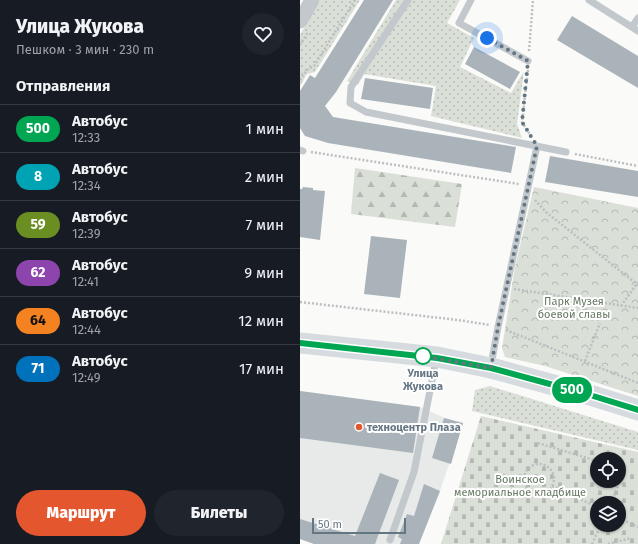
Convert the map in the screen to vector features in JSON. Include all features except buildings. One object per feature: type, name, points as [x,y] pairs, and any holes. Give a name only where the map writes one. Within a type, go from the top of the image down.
[{"type":"main road","points":[[300,343],[437,358],[491,368],[590,395],[638,410]]},
{"type":"street","points":[[300,21],[312,0]]},
{"type":"lane","points":[[408,0],[351,87],[350,103],[366,112],[566,152]]},
{"type":"lane","points":[[471,0],[459,23],[528,61]]},
{"type":"lane","points":[[589,0],[635,29],[638,18]]},
{"type":"lane","points":[[491,368],[498,327],[537,146]]},
{"type":"lane","points":[[390,540],[414,472],[437,358]]},
{"type":"path","points":[[300,80],[307,70],[314,66],[355,0]]},
{"type":"path","points":[[533,0],[522,122],[537,146]]},
{"type":"path","points":[[301,150],[529,186],[536,202],[547,213],[638,283],[621,306]]},
{"type":"path","points":[[566,152],[638,166]]},
{"type":"path","points":[[507,288],[638,308]]},
{"type":"path","points":[[300,302],[458,320],[498,327],[638,383]]},
{"type":"path","points":[[585,361],[600,323]]},
{"type":"path","points":[[538,443],[590,459]]},
{"type":"path","points":[[536,465],[545,466],[554,476],[552,486],[543,493],[534,493],[527,488],[524,479],[525,474],[531,467],[536,465]]},
{"type":"path","points":[[552,486],[590,504]]},
{"type":"path","points":[[626,521],[638,527]]},
{"type":"path","points":[[592,544],[598,532]]},
{"type":"path","points":[[608,544],[631,538]]},
{"type":"shaded area","points":[[300,391],[420,407],[445,418],[463,423],[440,491],[419,544],[314,544],[300,539]]},
{"type":"green space","points":[[320,0],[360,0],[315,72],[307,74],[300,86],[300,35]]},
{"type":"green space","points":[[396,0],[460,0],[447,23],[474,38],[460,67],[511,93],[524,71],[517,124],[522,138],[431,116],[436,86],[364,74],[358,85],[347,81]]},
{"type":"green space","points":[[355,168],[462,184],[455,227],[351,214]]},
{"type":"green space","name":"Парк Музея боевой славы","points":[[534,187],[638,208],[638,396],[545,366],[505,357],[502,348],[515,267]]},
{"type":"green space","points":[[490,386],[638,432],[638,450],[472,411],[475,390]]},
{"type":"green space","name":"Воинское мемориальное кладбище","points":[[481,416],[638,452],[638,544],[441,544]]},
{"type":"bus line","name":"500","points":[[300,343],[437,358],[491,368],[590,395],[638,410]]},
{"type":"place","name":"Улица Жукова","points":[[423,356]]},
{"type":"place","name":"техноцентр Плаза","points":[[359,427]]},
{"type":"route","points":[[423,356],[491,368],[498,327],[537,146],[522,122],[528,61],[487,38]]}]
